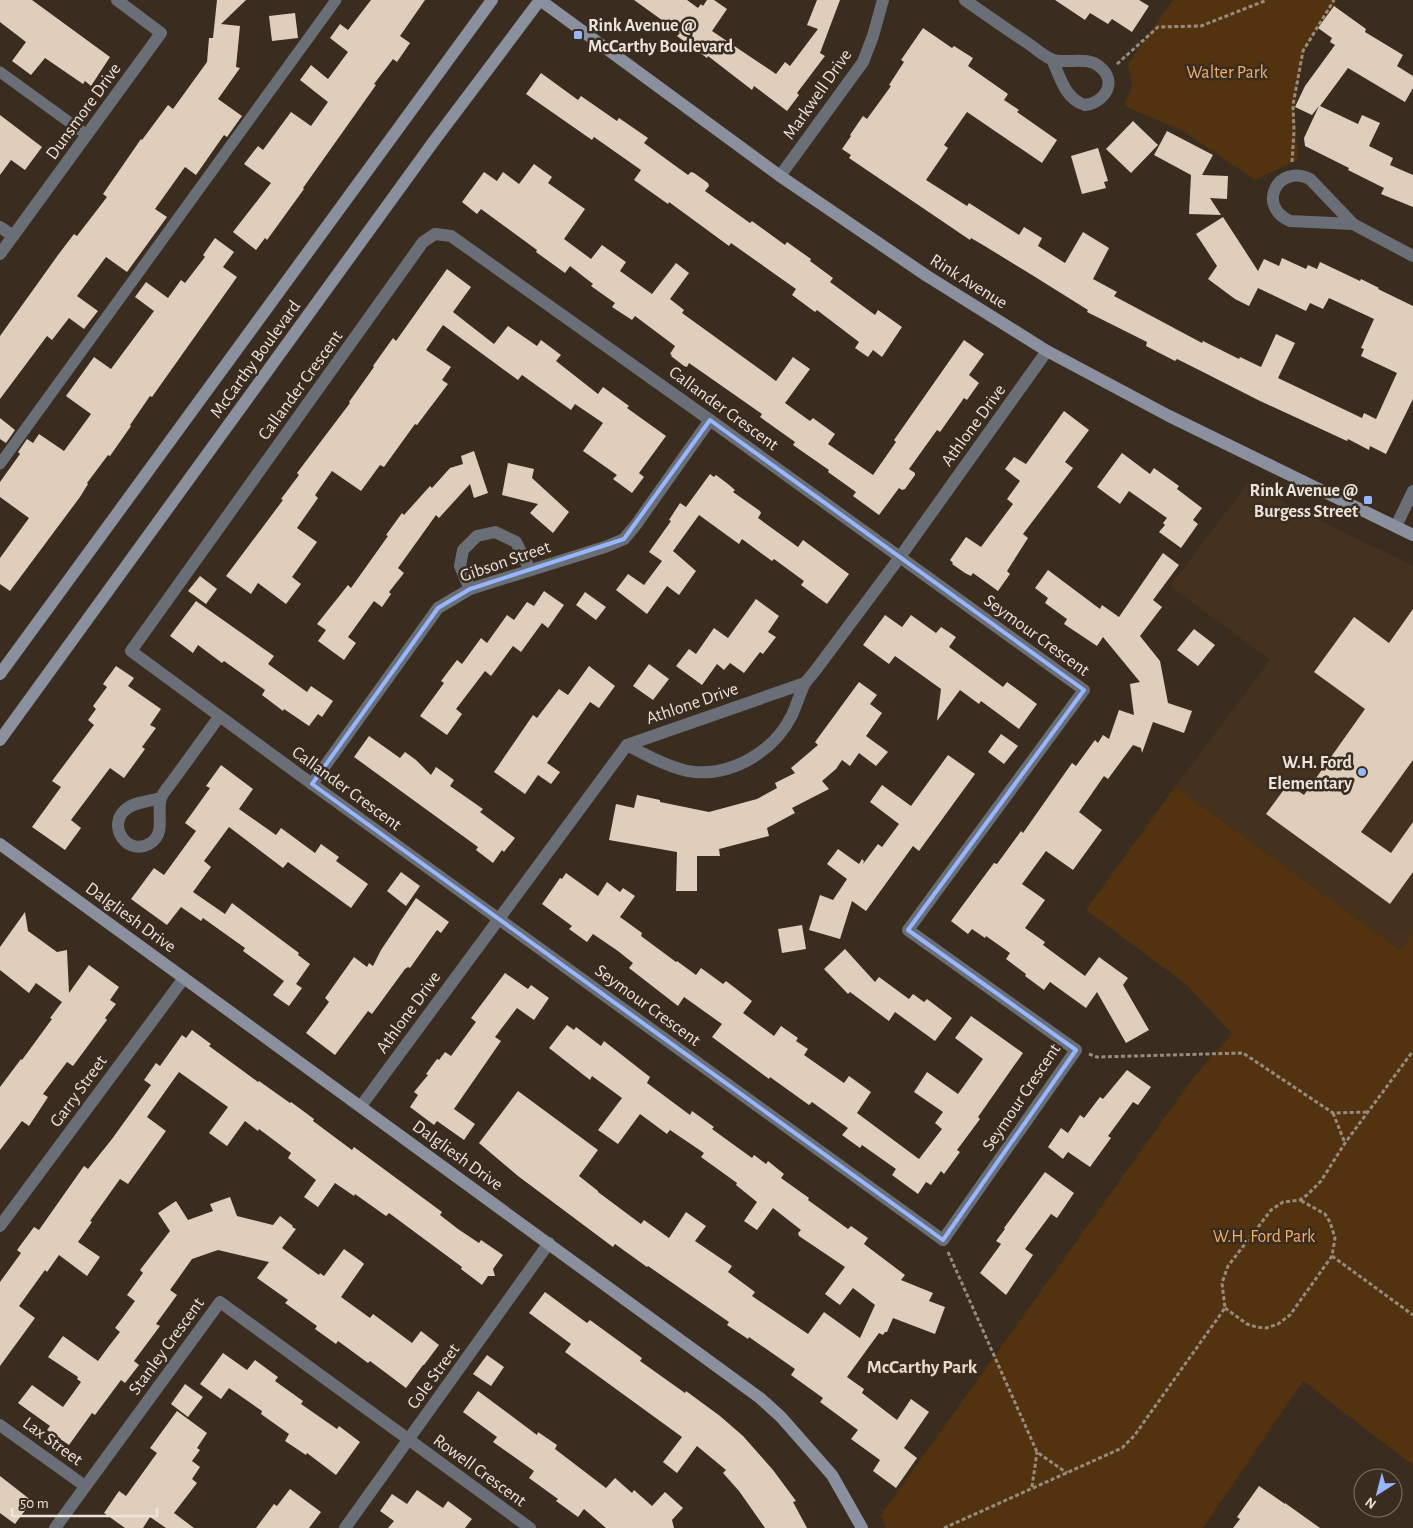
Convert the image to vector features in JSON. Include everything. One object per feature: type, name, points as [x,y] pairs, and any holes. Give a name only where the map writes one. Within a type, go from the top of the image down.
[{"type":"street","name":"Dunsmore Drive","points":[[0,254],[161,33],[117,0]]},
{"type":"street","name":"McCarthy Boulevard","points":[[0,674],[492,0]]},
{"type":"street","name":"McCarthy Boulevard","points":[[0,740],[434,140],[540,0]]},
{"type":"street","name":"Rink Avenue","points":[[540,0],[780,176],[927,276],[1047,351],[1168,416],[1413,535]]},
{"type":"street","name":"Markwell Drive","points":[[780,176],[864,62],[884,0]]},
{"type":"street","points":[[965,0],[1052,60],[1071,98],[1085,105],[1099,101],[1104,96],[1108,81],[1102,68],[1088,62],[1052,60]]},
{"type":"street","points":[[1353,224],[1298,222],[1283,218],[1273,204],[1272,196],[1275,188],[1286,177],[1302,175],[1310,179],[1353,224],[1413,256]]},
{"type":"street","points":[[0,227],[13,236]]},
{"type":"street","name":"Callander Crescent","points":[[499,919],[219,717],[131,651],[423,242],[435,234],[451,236],[900,558]]},
{"type":"street","name":"Athlone Drive","points":[[360,1106],[627,745],[805,683],[900,558],[1047,351]]},
{"type":"street","name":"Gibson Street","points":[[312,784],[438,608],[470,589],[605,547],[624,539],[710,420]]},
{"type":"street","points":[[1396,526],[1413,491]]},
{"type":"street","points":[[470,589],[460,566],[463,550],[477,536],[495,532],[516,542],[530,570]]},
{"type":"street","name":"Seymour Crescent","points":[[499,919],[943,1240],[1076,1050],[908,930],[1084,690],[900,558]]},
{"type":"street","points":[[627,745],[650,758],[694,772],[718,770],[738,765],[758,754],[776,739],[791,716],[805,683]]},
{"type":"street","points":[[161,798],[219,717]]},
{"type":"street","name":"Dalgliesh Drive","points":[[0,844],[760,1398],[781,1417],[832,1475],[862,1528]]},
{"type":"street","name":"Garry Street","points":[[0,1226],[184,978]]},
{"type":"street","name":"Cole Street","points":[[345,1528],[549,1243]]},
{"type":"street","name":"Stanley Crescent","points":[[55,1528],[220,1302],[409,1440]]},
{"type":"street","name":"Lax Street","points":[[0,1424],[85,1486]]},
{"type":"street","name":"Rowell Crescent","points":[[409,1440],[530,1528]]},
{"type":"lane","points":[[0,464],[330,2]]},
{"type":"lane","points":[[0,72],[87,135]]},
{"type":"path","points":[[1106,74],[1158,27],[1201,26],[1267,0]]},
{"type":"path","points":[[1294,175],[1292,159],[1293,105],[1303,51],[1334,0]]},
{"type":"path","points":[[1076,1050],[1098,1057],[1243,1053],[1333,1113],[1345,1143]]},
{"type":"path","points":[[944,1528],[1122,1448],[1134,1436],[1225,1308],[1222,1283],[1228,1266],[1271,1210],[1283,1202],[1300,1200],[1320,1182],[1345,1143],[1413,1051]]},
{"type":"path","points":[[1333,1113],[1369,1112]]},
{"type":"path","points":[[1225,1308],[1247,1324],[1256,1327],[1266,1328],[1278,1324],[1290,1315],[1332,1256],[1335,1238],[1330,1222],[1325,1214],[1300,1200]]},
{"type":"path","points":[[943,1240],[1037,1452],[1067,1473]]},
{"type":"path","points":[[1332,1256],[1413,1315]]},
{"type":"path","points":[[1032,1487],[1037,1452]]},
{"type":"highlighted area","points":[[710,420],[1084,690],[908,930],[1076,1050],[943,1240],[312,784],[438,608],[470,589],[624,539]]},
{"type":"shaded area","points":[[1247,484],[1413,566],[1413,932],[1400,950],[1175,787],[1270,660],[1170,586]]},
{"type":"green space","name":"Walter Park","points":[[1173,0],[1337,0],[1305,50],[1294,107],[1298,160],[1255,180],[1183,131],[1124,106],[1132,87],[1128,64]]},
{"type":"green space","name":"W.H. Ford Park","points":[[1175,787],[1400,950],[1413,932],[1413,1465],[1303,1381],[1203,1528],[886,1528],[881,1515],[1196,1074],[1232,1034],[1186,984],[1086,910]]},
{"type":"building","points":[[0,0],[32,0],[110,57],[91,86],[85,81],[83,84],[45,58],[31,75],[12,61],[26,42],[0,22]]},
{"type":"building","points":[[217,0],[246,0],[221,24],[240,26],[236,67],[240,68],[218,99],[242,116],[227,137],[224,135],[196,175],[185,167],[155,209],[167,217],[127,272],[106,257],[77,296],[98,311],[84,329],[69,318],[52,340],[47,336],[0,399],[0,336],[74,234],[77,236],[107,197],[103,194],[141,139],[168,105],[173,109],[207,62],[209,38],[213,38]]},
{"type":"building","points":[[371,0],[425,0],[400,36],[410,43],[397,62],[393,59],[374,84],[376,85],[304,189],[267,240],[265,238],[256,250],[233,232],[271,183],[244,164],[258,146],[263,150],[291,112],[311,126],[328,102],[300,80],[311,65],[328,79],[348,52],[330,38],[340,24],[348,30]]},
{"type":"building","points":[[634,0],[687,0],[698,8],[701,4],[703,6],[707,0],[714,0],[727,9],[712,31],[776,74],[785,62],[790,66],[818,29],[807,25],[817,0],[840,0],[820,53],[825,56],[797,93],[799,95],[787,111],[754,86],[752,90],[708,56],[707,58],[677,36],[680,33]]},
{"type":"building","points":[[1055,0],[1139,0],[1149,6],[1132,32],[1112,19],[1108,24],[1090,13],[1085,20]]},
{"type":"building","points":[[1334,6],[1366,29],[1365,32],[1403,55],[1397,66],[1413,76],[1413,88],[1405,102],[1348,68],[1320,106],[1358,124],[1362,115],[1380,123],[1369,146],[1393,158],[1390,165],[1413,175],[1413,207],[1381,194],[1384,188],[1305,146],[1304,138],[1319,106],[1312,115],[1295,107],[1305,86],[1335,45],[1330,42],[1332,38],[1318,28]]},
{"type":"building","points":[[295,13],[298,38],[272,41],[269,16]]},
{"type":"building","points":[[923,28],[952,48],[954,46],[973,58],[968,66],[1008,94],[1004,100],[1019,110],[1017,112],[1057,140],[1042,163],[967,112],[944,145],[948,148],[926,180],[967,206],[969,203],[1019,235],[1024,227],[1042,238],[1038,246],[1065,263],[1083,232],[1109,248],[1093,279],[1117,292],[1114,296],[1202,343],[1203,341],[1239,359],[1240,357],[1261,367],[1276,334],[1295,343],[1278,378],[1362,418],[1364,413],[1376,419],[1397,373],[1361,356],[1364,349],[1361,348],[1374,319],[1329,298],[1323,309],[1310,303],[1306,311],[1258,288],[1249,306],[1235,299],[1208,279],[1217,266],[1196,234],[1223,217],[1258,271],[1264,259],[1279,266],[1282,258],[1306,269],[1308,265],[1317,269],[1320,262],[1360,281],[1361,279],[1413,306],[1413,399],[1386,454],[1370,446],[1369,450],[1348,439],[1347,441],[1146,346],[1147,342],[1087,312],[1088,310],[1032,275],[971,238],[970,240],[849,158],[851,155],[842,149],[863,116],[867,119],[891,86],[889,85],[904,62],[901,60]]},
{"type":"building","points":[[541,73],[578,100],[581,96],[617,121],[619,118],[648,138],[644,143],[688,175],[691,172],[694,173],[708,183],[709,186],[705,191],[750,223],[752,221],[785,245],[787,242],[811,259],[810,261],[833,278],[830,282],[875,315],[878,310],[902,327],[882,357],[873,350],[868,357],[855,348],[859,342],[817,310],[815,312],[792,295],[796,289],[731,243],[729,246],[669,202],[668,204],[634,180],[641,170],[594,137],[592,140],[526,94]]},
{"type":"building","points":[[0,115],[42,147],[25,170],[11,160],[0,175]]},
{"type":"building","points":[[1133,121],[1158,145],[1131,173],[1106,149]]},
{"type":"building","points":[[1167,131],[1213,155],[1202,175],[1228,176],[1227,199],[1210,198],[1221,215],[1189,214],[1191,175],[1154,155]]},
{"type":"building","points":[[1098,148],[1108,181],[1104,182],[1106,188],[1082,194],[1071,156]]},
{"type":"building","points":[[534,164],[552,177],[548,183],[585,209],[564,239],[591,259],[602,245],[626,262],[620,271],[652,294],[676,263],[689,273],[670,299],[684,310],[682,313],[776,381],[793,357],[810,369],[785,403],[810,421],[813,418],[835,434],[828,444],[873,475],[896,442],[894,440],[964,340],[984,354],[969,375],[979,383],[967,400],[964,398],[940,432],[937,430],[909,469],[915,475],[905,489],[899,488],[879,515],[853,496],[856,492],[793,445],[795,442],[760,417],[762,414],[689,363],[687,367],[684,366],[671,356],[670,354],[675,346],[635,316],[632,320],[612,307],[615,303],[591,286],[593,284],[570,266],[565,273],[481,209],[477,214],[462,202],[484,172],[497,181],[503,172],[519,184]]},
{"type":"building","points":[[215,238],[234,252],[223,267],[237,277],[152,397],[150,396],[110,456],[108,455],[87,483],[80,497],[10,591],[0,584],[0,558],[29,518],[0,497],[0,482],[20,454],[18,452],[27,439],[33,443],[39,434],[64,451],[91,414],[66,396],[94,357],[111,369],[154,311],[135,297],[146,282],[168,298],[181,280],[185,283],[205,257],[203,255]]},
{"type":"building","points":[[447,269],[471,287],[453,312],[494,344],[508,326],[537,346],[541,340],[561,355],[556,361],[598,394],[603,387],[629,406],[627,408],[666,436],[639,473],[644,477],[632,493],[613,479],[617,475],[583,451],[603,423],[575,404],[571,410],[522,375],[518,380],[443,325],[426,350],[451,367],[442,380],[448,384],[417,425],[415,424],[384,467],[380,465],[361,491],[332,471],[315,495],[318,498],[297,528],[317,542],[292,577],[301,584],[286,604],[258,583],[251,594],[226,576],[283,500],[281,499],[299,475],[297,473],[350,403],[393,338],[396,341]]},
{"type":"building","points":[[1064,411],[1089,430],[1065,462],[1073,468],[1023,534],[1028,538],[1007,571],[1010,574],[998,591],[973,573],[971,576],[965,573],[952,564],[950,560],[966,537],[981,547],[1013,504],[1007,499],[1020,481],[1005,469],[1014,457],[1026,464]]},
{"type":"building","points":[[0,418],[15,430],[6,443],[0,439]]},
{"type":"building","points":[[474,451],[488,493],[474,498],[470,484],[439,518],[436,515],[398,568],[404,573],[389,592],[391,594],[382,607],[374,601],[348,637],[356,643],[344,660],[318,641],[326,630],[317,624],[348,585],[351,588],[402,513],[404,515],[430,486],[432,488],[450,468],[463,464],[461,456]]},
{"type":"building","points":[[1122,453],[1150,474],[1154,468],[1179,486],[1177,489],[1202,508],[1193,520],[1198,524],[1181,548],[1159,532],[1165,525],[1163,523],[1167,518],[1129,491],[1120,504],[1097,487]]},
{"type":"building","points":[[508,463],[534,469],[532,478],[569,512],[553,533],[530,513],[538,504],[502,495]]},
{"type":"building","points":[[710,474],[714,477],[716,475],[728,484],[735,490],[733,492],[760,511],[761,513],[758,518],[798,547],[803,540],[849,574],[827,604],[801,585],[804,581],[774,559],[772,561],[742,539],[739,544],[699,515],[673,551],[696,571],[679,595],[667,586],[647,614],[616,590],[628,574],[644,585],[662,561],[649,552],[671,521],[669,520],[680,503],[686,507]]},
{"type":"building","points":[[1163,553],[1179,565],[1153,600],[1162,607],[1140,636],[1160,661],[1168,703],[1192,711],[1184,733],[1153,722],[1142,753],[1141,748],[1133,745],[1108,779],[1104,776],[1079,812],[1102,830],[1073,870],[1046,851],[1022,884],[1045,900],[1025,928],[1045,942],[1043,945],[1085,976],[1099,957],[1128,978],[1123,985],[1149,1030],[1126,1043],[1097,992],[1086,1008],[1050,982],[1044,990],[1006,959],[1010,953],[986,936],[985,938],[972,929],[968,934],[951,921],[994,863],[997,864],[1021,831],[1023,833],[1072,763],[1076,766],[1095,740],[1098,743],[1103,735],[1109,739],[1119,710],[1134,715],[1130,684],[1140,682],[1103,637],[1097,646],[1064,624],[1067,619],[1045,603],[1048,598],[1035,588],[1048,570],[1100,609],[1102,605],[1119,617]]},
{"type":"building","points":[[200,576],[217,589],[206,604],[188,591]]},
{"type":"building","points":[[544,591],[564,605],[548,628],[542,623],[521,652],[513,646],[491,676],[485,671],[456,709],[462,714],[447,735],[420,716],[444,683],[441,681],[457,660],[462,664],[481,638],[487,643],[507,615],[514,620],[527,602],[534,606]]},
{"type":"building","points":[[585,592],[606,607],[596,620],[576,605]]},
{"type":"building","points":[[756,599],[779,616],[768,632],[776,637],[763,654],[760,652],[744,673],[730,663],[724,670],[717,664],[702,685],[676,666],[689,649],[696,654],[714,628],[728,638]]},
{"type":"building","points":[[196,601],[274,656],[268,664],[307,692],[311,686],[333,701],[322,717],[318,714],[309,726],[284,709],[283,711],[262,695],[265,690],[224,661],[222,663],[198,645],[193,653],[170,636]]},
{"type":"building","name":"W.H. Ford Elementary","points":[[1413,609],[1413,760],[1361,832],[1391,853],[1413,822],[1413,872],[1390,904],[1266,814],[1288,784],[1304,795],[1365,709],[1314,672],[1354,617],[1389,643]]},
{"type":"building","points":[[885,615],[902,627],[911,615],[936,633],[941,627],[956,637],[949,647],[1003,687],[1007,682],[1037,704],[1019,729],[981,701],[979,704],[960,690],[937,721],[941,689],[895,656],[889,664],[863,645]]},
{"type":"building","points":[[1194,629],[1215,645],[1198,666],[1177,650]]},
{"type":"building","points":[[649,664],[669,679],[653,700],[633,686]]},
{"type":"building","points":[[116,666],[134,678],[128,686],[161,709],[150,725],[156,728],[142,747],[145,749],[124,778],[110,768],[71,820],[81,828],[65,850],[32,827],[61,787],[52,781],[94,725],[88,720],[96,709],[93,706],[107,687],[103,684]]},
{"type":"building","points":[[589,666],[615,686],[599,708],[590,702],[547,763],[560,772],[551,784],[538,775],[525,794],[494,772],[533,715],[537,718],[559,689],[568,695]]},
{"type":"building","points":[[859,682],[877,695],[870,704],[882,713],[866,736],[888,752],[876,766],[859,753],[850,766],[842,760],[836,769],[822,781],[829,789],[792,808],[795,813],[767,828],[769,836],[719,849],[720,856],[697,856],[697,891],[676,891],[677,852],[609,840],[616,804],[634,808],[637,795],[660,800],[660,802],[709,812],[757,799],[777,788],[775,783],[795,773],[791,768],[818,745],[815,742]]},
{"type":"building","points":[[1001,734],[1018,746],[1004,764],[988,752]]},
{"type":"building","points":[[369,736],[400,758],[405,752],[431,775],[436,767],[454,780],[450,786],[483,809],[480,812],[515,838],[504,852],[502,850],[493,863],[476,850],[478,847],[354,757]]},
{"type":"building","points":[[948,755],[975,774],[919,851],[913,846],[866,911],[852,901],[840,939],[809,930],[820,895],[833,900],[847,879],[827,864],[838,849],[859,864],[862,859],[864,861],[863,864],[878,844],[882,847],[899,824],[870,802],[882,785],[911,806]]},
{"type":"building","points":[[221,765],[253,789],[239,809],[276,835],[281,828],[315,853],[321,844],[339,857],[336,861],[368,884],[351,908],[288,862],[283,868],[229,827],[204,861],[211,867],[193,892],[225,914],[232,903],[299,953],[298,955],[310,964],[296,984],[302,988],[289,1006],[273,995],[284,981],[243,951],[245,948],[203,918],[201,921],[181,907],[167,925],[131,899],[154,868],[164,875],[196,831],[185,823],[210,788],[206,786]]},
{"type":"building","points":[[401,872],[420,886],[406,906],[387,891]]},
{"type":"building","points":[[566,873],[598,896],[607,882],[620,892],[623,888],[635,896],[620,917],[642,933],[641,936],[696,975],[701,968],[723,984],[726,981],[752,1001],[743,1013],[774,1036],[781,1026],[798,1038],[796,1041],[808,1049],[804,1055],[844,1083],[849,1076],[871,1092],[857,1113],[919,1159],[942,1129],[935,1123],[943,1112],[914,1092],[927,1072],[958,1094],[983,1059],[955,1038],[971,1016],[1023,1053],[978,1117],[980,1119],[957,1150],[960,1152],[944,1174],[941,1171],[931,1185],[926,1182],[918,1194],[892,1175],[896,1169],[862,1145],[860,1148],[842,1135],[848,1128],[812,1102],[809,1105],[770,1077],[769,1079],[712,1037],[722,1024],[684,997],[678,1006],[629,968],[633,963],[593,934],[587,942],[569,929],[572,926],[542,904],[560,878],[562,879]]},
{"type":"building","points":[[416,898],[449,922],[441,933],[437,930],[410,968],[405,969],[372,1014],[368,1011],[335,1055],[306,1033],[329,1002],[325,998],[354,957],[367,967],[369,963],[373,966],[381,950]]},
{"type":"building","points":[[25,912],[28,931],[57,952],[67,950],[69,993],[89,965],[119,987],[110,1000],[116,1004],[105,1018],[107,1020],[73,1066],[67,1062],[43,1094],[48,1097],[29,1126],[22,1121],[0,1150],[0,1087],[52,1019],[50,1018],[62,1002],[36,983],[29,993],[0,970],[0,947]]},
{"type":"building","points":[[802,925],[806,949],[782,953],[778,929]]},
{"type":"building","points":[[845,949],[875,982],[879,977],[909,999],[913,994],[924,1002],[927,999],[952,1018],[935,1041],[895,1012],[889,1021],[850,992],[848,994],[824,969]]},
{"type":"building","points":[[505,973],[528,989],[531,985],[549,998],[534,1020],[517,1008],[495,1037],[501,1041],[454,1109],[475,1124],[464,1140],[437,1121],[434,1125],[410,1107],[418,1095],[414,1092],[428,1075],[426,1074],[445,1052],[451,1056],[476,1022],[471,1018]]},
{"type":"building","points":[[567,1025],[574,1030],[576,1027],[601,1046],[604,1041],[650,1077],[647,1083],[690,1115],[692,1111],[714,1127],[712,1129],[752,1158],[754,1155],[766,1164],[768,1161],[784,1174],[781,1178],[809,1198],[808,1200],[848,1229],[851,1226],[868,1238],[864,1244],[905,1275],[901,1280],[933,1293],[929,1301],[945,1307],[935,1334],[893,1318],[887,1332],[883,1335],[879,1333],[847,1377],[864,1389],[862,1393],[897,1420],[911,1399],[929,1412],[904,1448],[917,1458],[896,1488],[873,1471],[880,1460],[851,1439],[858,1430],[820,1402],[823,1398],[791,1375],[795,1369],[749,1337],[748,1339],[727,1325],[729,1322],[648,1266],[615,1244],[613,1247],[518,1176],[479,1143],[518,1091],[598,1150],[579,1176],[641,1224],[644,1220],[669,1238],[686,1212],[706,1226],[695,1241],[732,1266],[728,1272],[755,1292],[752,1296],[808,1334],[824,1312],[860,1338],[875,1305],[853,1288],[840,1305],[825,1294],[845,1267],[799,1236],[798,1233],[801,1230],[773,1208],[757,1230],[744,1221],[757,1202],[736,1185],[737,1183],[701,1157],[704,1153],[670,1130],[667,1134],[640,1114],[618,1144],[598,1130],[622,1098],[592,1076],[590,1080],[549,1048]]},
{"type":"building","points":[[192,1030],[211,1044],[209,1046],[258,1082],[291,1102],[352,1150],[354,1147],[442,1212],[440,1215],[458,1229],[479,1243],[481,1240],[503,1255],[493,1269],[495,1276],[488,1276],[482,1285],[461,1269],[462,1267],[389,1213],[386,1216],[355,1194],[354,1196],[335,1183],[318,1207],[304,1197],[316,1180],[288,1158],[291,1153],[259,1129],[258,1131],[245,1121],[227,1146],[209,1133],[228,1107],[179,1072],[147,1117],[166,1131],[128,1184],[120,1179],[90,1221],[92,1222],[78,1242],[100,1257],[87,1276],[59,1255],[47,1272],[45,1270],[19,1306],[35,1318],[0,1366],[0,1282],[21,1253],[17,1250],[34,1227],[39,1230],[84,1166],[88,1169],[112,1139],[151,1085],[144,1080],[156,1063],[160,1066],[182,1035],[186,1038]]},
{"type":"building","points":[[1127,1070],[1151,1087],[1138,1105],[1133,1102],[1108,1136],[1111,1138],[1090,1167],[1068,1152],[1063,1159],[1048,1147],[1061,1128],[1068,1133],[1080,1115],[1084,1118],[1100,1097],[1103,1099]]},
{"type":"building","points":[[1045,1172],[1074,1193],[1057,1218],[1051,1214],[1025,1249],[1033,1255],[1006,1295],[980,1273],[1001,1244],[996,1241],[1004,1228]]},
{"type":"building","points":[[230,1197],[237,1216],[273,1225],[280,1216],[293,1226],[296,1229],[282,1248],[319,1275],[320,1273],[324,1276],[344,1249],[364,1264],[341,1297],[370,1318],[373,1314],[412,1343],[421,1331],[439,1345],[406,1388],[370,1361],[368,1363],[338,1341],[336,1344],[315,1329],[317,1326],[285,1303],[288,1300],[257,1278],[269,1262],[218,1250],[192,1259],[170,1290],[177,1295],[156,1324],[160,1326],[134,1361],[139,1365],[125,1383],[121,1380],[95,1415],[92,1413],[69,1445],[47,1430],[50,1426],[18,1403],[32,1385],[63,1407],[81,1382],[77,1379],[78,1377],[48,1357],[63,1336],[98,1361],[120,1332],[115,1328],[135,1301],[127,1295],[143,1273],[140,1270],[170,1231],[158,1213],[176,1201],[188,1220],[213,1211],[210,1204]]},
{"type":"building","points":[[545,1292],[587,1323],[590,1320],[642,1358],[640,1361],[685,1393],[686,1391],[743,1436],[773,1470],[796,1501],[793,1502],[807,1528],[765,1528],[739,1491],[723,1473],[726,1470],[697,1446],[677,1473],[663,1462],[682,1437],[565,1352],[571,1344],[529,1313]]},
{"type":"building","points":[[223,1353],[247,1370],[255,1360],[278,1377],[275,1381],[303,1401],[301,1404],[337,1429],[339,1426],[360,1442],[336,1475],[307,1453],[306,1455],[285,1441],[289,1434],[261,1414],[262,1411],[229,1388],[221,1399],[200,1384]]},
{"type":"building","points":[[487,1355],[504,1367],[491,1386],[473,1374]]},
{"type":"building","points":[[185,1384],[203,1397],[188,1417],[171,1404]]},
{"type":"building","points":[[478,1391],[537,1435],[538,1432],[557,1445],[555,1449],[606,1488],[615,1478],[632,1493],[634,1490],[652,1506],[665,1492],[683,1508],[672,1520],[674,1528],[606,1528],[584,1509],[578,1517],[556,1501],[558,1499],[529,1478],[534,1471],[493,1442],[497,1437],[463,1412]]},
{"type":"building","points":[[177,1411],[207,1433],[197,1448],[200,1450],[192,1461],[200,1467],[192,1479],[197,1483],[174,1513],[194,1528],[166,1528],[150,1517],[143,1528],[125,1528],[104,1513],[119,1491],[126,1496],[157,1453],[150,1448]]},
{"type":"building","points":[[0,1476],[32,1501],[15,1524],[0,1513]]},
{"type":"building","points":[[1259,1486],[1320,1528],[1233,1528],[1240,1519],[1237,1517]]},
{"type":"building","points":[[290,1489],[321,1512],[309,1528],[256,1528],[274,1504],[277,1506]]},
{"type":"building","points":[[417,1490],[443,1508],[448,1501],[472,1519],[465,1528],[388,1528],[394,1521],[380,1511],[392,1494],[407,1504]]},
{"type":"place","name":"Rink Avenue @ McCarthy Boulevard","points":[[578,35]]},
{"type":"place","name":"Rink Avenue @ Burgess Street","points":[[1368,500]]},
{"type":"place","name":"W.H. Ford Elementary","points":[[1362,772]]},
{"type":"district","name":"McCarthy Park","points":[[922,1366]]}]
